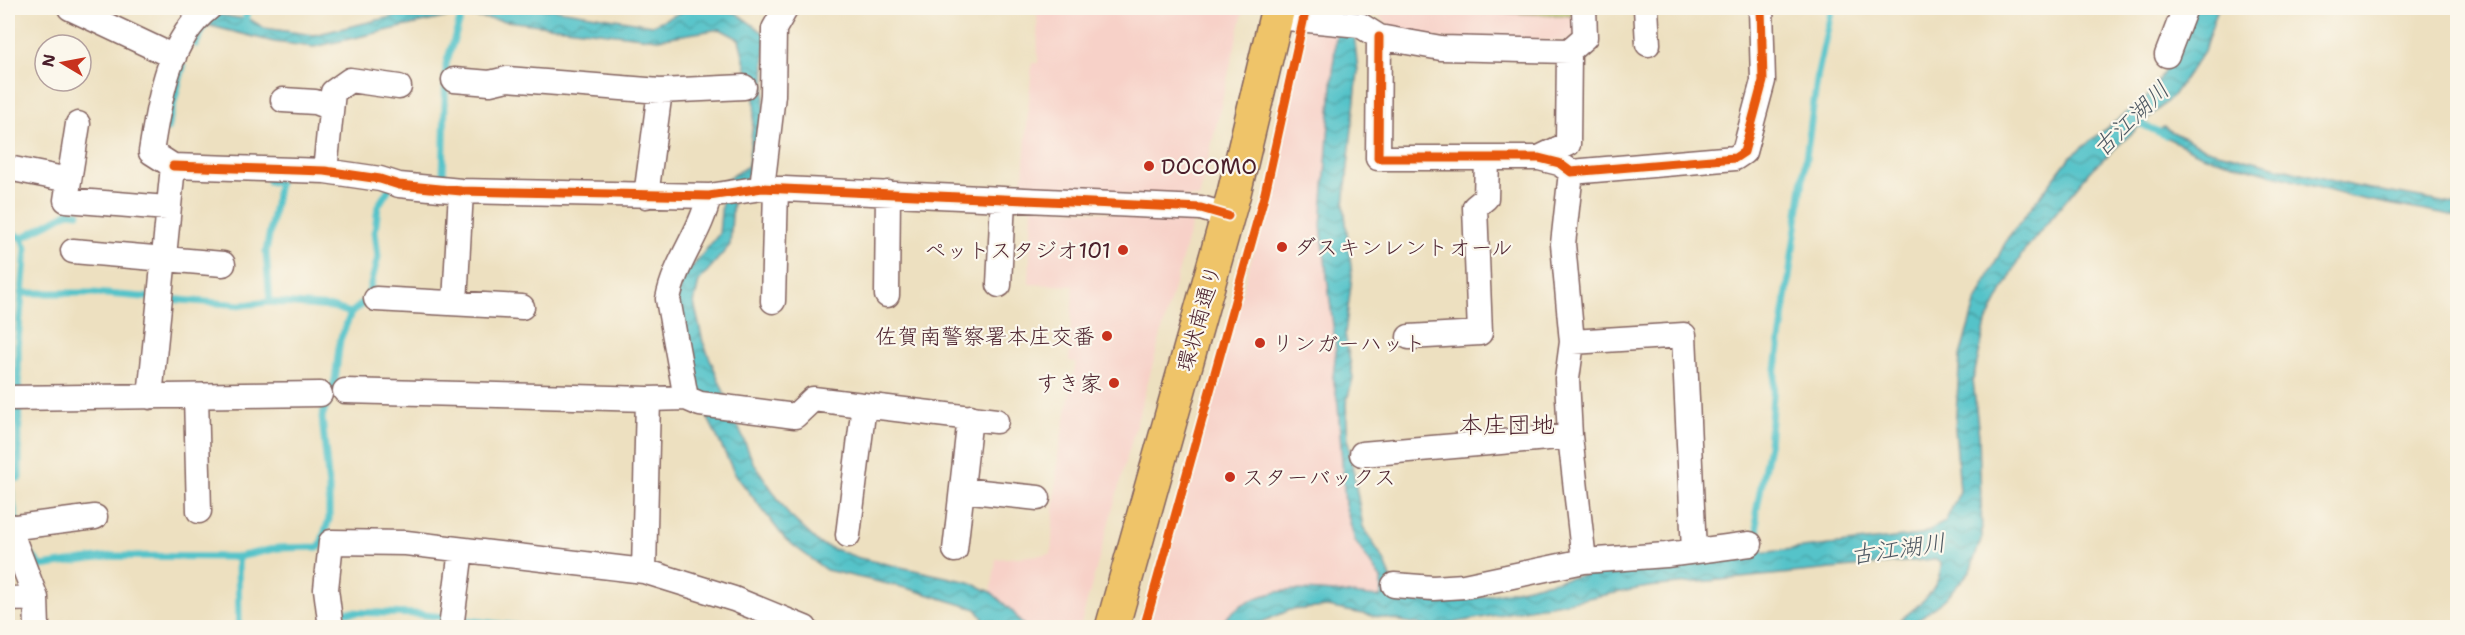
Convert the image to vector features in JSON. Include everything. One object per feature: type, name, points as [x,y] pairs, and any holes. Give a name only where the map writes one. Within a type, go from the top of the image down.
[{"type":"highway","name":"環状南通り","points":[[1112,627],[1228,216],[1278,12]]},
{"type":"street","points":[[70,8],[174,57]]},
{"type":"street","points":[[773,301],[769,188],[774,29],[786,8]]},
{"type":"street","points":[[1278,12],[1441,48],[1569,51],[1585,37],[1584,8]]},
{"type":"street","points":[[1646,8],[1648,44]]},
{"type":"street","points":[[1369,31],[1378,158],[1539,158],[1559,163],[1571,172],[1735,158],[1744,152],[1763,81],[1761,8]]},
{"type":"street","points":[[2167,55],[2185,8]]},
{"type":"street","points":[[204,11],[174,57],[159,104],[151,152],[174,166],[325,171],[461,191],[647,188],[722,194],[769,188],[1201,208],[1228,216]]},
{"type":"street","points":[[1539,158],[1568,144],[1569,51]]},
{"type":"street","points":[[454,80],[490,83],[507,79],[660,91],[744,87]]},
{"type":"street","points":[[325,171],[333,92],[350,80],[399,87]]},
{"type":"street","points":[[647,188],[660,91]]},
{"type":"street","points":[[284,100],[315,102],[331,108]]},
{"type":"street","points":[[78,124],[66,200],[167,208]]},
{"type":"street","points":[[1410,337],[1480,333],[1475,207],[1486,198],[1487,159]]},
{"type":"street","points":[[150,398],[167,208],[174,166]]},
{"type":"street","points":[[8,168],[69,180]]},
{"type":"street","points":[[1571,172],[1563,244],[1572,342],[1567,379],[1570,436],[1584,561]]},
{"type":"street","points":[[455,303],[461,191]]},
{"type":"street","points":[[887,295],[888,193]]},
{"type":"street","points":[[693,401],[668,299],[671,284],[705,214],[722,194]]},
{"type":"street","points":[[999,285],[1003,199]]},
{"type":"street","points":[[73,252],[223,264]]},
{"type":"street","points":[[376,299],[522,307]]},
{"type":"street","points":[[1572,342],[1684,335],[1694,551]]},
{"type":"street","points":[[345,391],[693,401],[736,410],[795,416],[813,399],[996,420]]},
{"type":"street","points":[[14,398],[320,394]]},
{"type":"street","points":[[196,396],[199,511]]},
{"type":"street","points":[[644,571],[648,399]]},
{"type":"street","points":[[848,535],[864,405]]},
{"type":"street","points":[[955,550],[970,417]]},
{"type":"street","points":[[1362,454],[1570,436]]},
{"type":"street","points":[[962,490],[1038,498]]},
{"type":"street","points":[[37,627],[21,598],[13,526],[95,517]]},
{"type":"street","points":[[331,627],[326,589],[331,542],[406,543],[644,571],[734,600],[805,627]]},
{"type":"street","points":[[1394,585],[1433,588],[1464,586],[1584,561],[1750,544]]},
{"type":"street","points":[[451,621],[461,550]]},
{"type":"shaded area","points":[[1037,8],[1244,8],[1199,198],[1022,189],[1032,63],[1038,63]]},
{"type":"shaded area","points":[[1310,8],[1338,8],[1321,226],[1336,351],[1333,377],[1338,405],[1345,504],[1355,541],[1381,579],[1381,597],[1314,590],[1278,591],[1241,606],[1216,627],[1148,628],[1265,210]]},
{"type":"shaded area","points":[[1369,8],[1577,8],[1578,33],[1565,41],[1441,39],[1394,29]]},
{"type":"shaded area","points":[[1032,207],[1193,219],[1080,627],[1025,627],[1013,612],[991,592],[996,559],[1051,554],[1058,454],[1076,362],[1069,361],[1073,286],[1029,284]]},
{"type":"green space","points":[[1472,8],[1577,8],[1577,16],[1472,11]]},
{"type":"water","points":[[191,8],[206,8],[213,14],[251,20],[264,28],[314,35],[429,8],[547,8],[652,25],[691,8],[736,13],[765,34],[764,112],[755,173],[734,185],[730,245],[699,281],[694,303],[703,342],[753,462],[789,515],[820,544],[859,558],[969,582],[991,592],[1013,612],[1025,627],[985,627],[983,618],[976,609],[910,589],[826,570],[785,539],[735,474],[694,389],[677,298],[683,278],[719,234],[724,181],[748,166],[755,104],[739,39],[720,29],[658,39],[456,15],[314,47],[274,42],[207,25]]},
{"type":"water","name":"古江湖川","points":[[1338,8],[1359,8],[1354,33],[1358,71],[1344,205],[1352,276],[1345,334],[1353,378],[1346,404],[1348,441],[1363,527],[1385,562],[1398,598],[1445,602],[1627,569],[1920,535],[1945,522],[1960,491],[1955,428],[1960,356],[1975,304],[2007,239],[2070,157],[2149,95],[2177,52],[2196,8],[2218,8],[2204,51],[2172,97],[2090,171],[2022,254],[1986,323],[1973,380],[1979,436],[1982,537],[1970,571],[1945,599],[1908,627],[1890,627],[1916,608],[1931,592],[1940,573],[1941,563],[1934,559],[1648,587],[1442,625],[1442,627],[1423,627],[1327,607],[1290,610],[1250,627],[1216,628],[1240,606],[1274,593],[1309,590],[1381,597],[1381,579],[1355,541],[1345,504],[1338,405],[1333,377],[1336,351],[1321,226]]},
{"type":"water","points":[[2163,127],[2206,149],[2354,186],[2457,205],[2457,217],[2352,197],[2202,155],[2157,133]]},
{"type":"waterway","points":[[245,24],[247,8]]},
{"type":"waterway","points":[[443,179],[446,64],[464,8]]},
{"type":"waterway","points":[[1761,563],[1756,513],[1769,445],[1774,383],[1818,73],[1832,8]]},
{"type":"waterway","points":[[196,44],[205,25]]},
{"type":"waterway","points":[[167,129],[183,67]]},
{"type":"waterway","name":"古江湖川","points":[[2135,121],[2165,135]]},
{"type":"waterway","points":[[269,181],[279,183],[266,252],[270,302],[332,307],[351,313]]},
{"type":"waterway","points":[[28,551],[41,566],[112,556],[238,557],[278,548],[320,547],[329,519],[329,488],[322,417],[335,380],[340,340],[351,313],[367,300],[378,257],[375,231],[378,206],[390,187]]},
{"type":"waterway","points":[[22,238],[69,212],[78,213]]},
{"type":"waterway","points":[[8,231],[22,238],[26,248],[18,340],[19,478],[9,479],[16,521]]},
{"type":"waterway","points":[[21,293],[94,293],[242,305],[270,302]]},
{"type":"waterway","points":[[238,557],[239,628]]},
{"type":"waterway","points":[[347,612],[418,614],[531,628]]},
{"type":"cycle path","points":[[1144,628],[1265,193],[1306,8]]},
{"type":"cycle path","points":[[1379,37],[1378,158],[1539,158],[1559,163],[1571,172],[1735,158],[1744,152],[1763,81],[1761,8]]},
{"type":"cycle path","points":[[173,166],[325,171],[380,179],[399,185],[461,191],[709,196],[762,188],[1201,208],[1228,216]]},
{"type":"place","name":"DOCOMO","points":[[1149,166]]},
{"type":"place","name":"ダスキンレントオール","points":[[1282,247]]},
{"type":"place","name":"ペットスタジオ101","points":[[1123,250]]},
{"type":"place","name":"佐賀南警察署本庄交番","points":[[1107,336]]},
{"type":"place","name":"リンガーハット","points":[[1260,343]]},
{"type":"place","name":"すき家","points":[[1114,383]]},
{"type":"place","name":"スターバックス","points":[[1230,477]]},
{"type":"district","name":"本庄団地","points":[[1507,425]]}]
